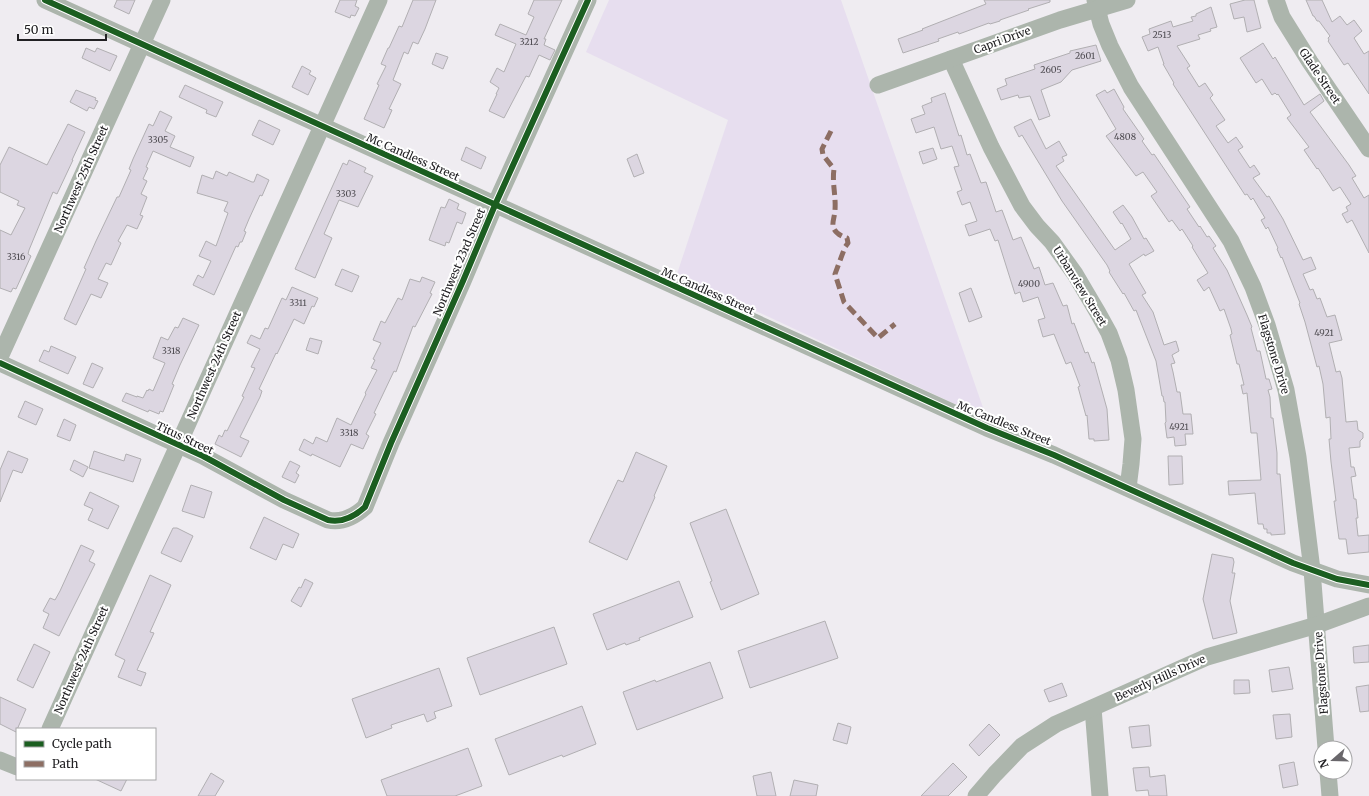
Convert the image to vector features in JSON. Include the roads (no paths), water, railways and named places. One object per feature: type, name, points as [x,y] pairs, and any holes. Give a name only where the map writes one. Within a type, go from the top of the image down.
[{"type":"street","name":"Mc Candless Street","points":[[45,0],[987,428],[1054,454],[1286,560],[1338,580],[1369,585]]},
{"type":"street","name":"Northwest 25th Street","points":[[0,357],[162,0]]},
{"type":"street","name":"Northwest 24th Street","points":[[50,728],[379,0]]},
{"type":"street","name":"Northwest 23rd Street","points":[[360,511],[365,507],[391,443],[463,282],[495,205],[588,0]]},
{"type":"street","name":"Capri Drive","points":[[878,85],[1060,20],[1096,4],[1127,0]]},
{"type":"street","name":"Glade Street","points":[[1276,0],[1282,17],[1310,62],[1369,149]]},
{"type":"street","name":"Flagstone Drive","points":[[1096,4],[1110,46],[1131,87],[1231,241],[1253,287],[1267,326],[1286,390],[1298,457],[1302,502],[1312,570],[1325,740]]},
{"type":"street","name":"Urbanview Street","points":[[951,59],[991,147],[1022,206],[1037,226],[1052,242],[1075,274],[1109,333],[1119,360],[1126,390],[1133,439],[1128,488]]},
{"type":"street","name":"Titus Street","points":[[0,363],[203,456],[284,500],[328,520],[335,522],[344,520],[356,515],[360,511]]},
{"type":"street","name":"Beverly Hills Drive","points":[[976,796],[1022,746],[1056,724],[1207,657],[1317,625],[1369,606]]},
{"type":"street","points":[[1093,708],[1100,796]]},
{"type":"street","points":[[0,760],[16,768]]},
{"type":"street","points":[[1329,780],[1330,796]]}]
